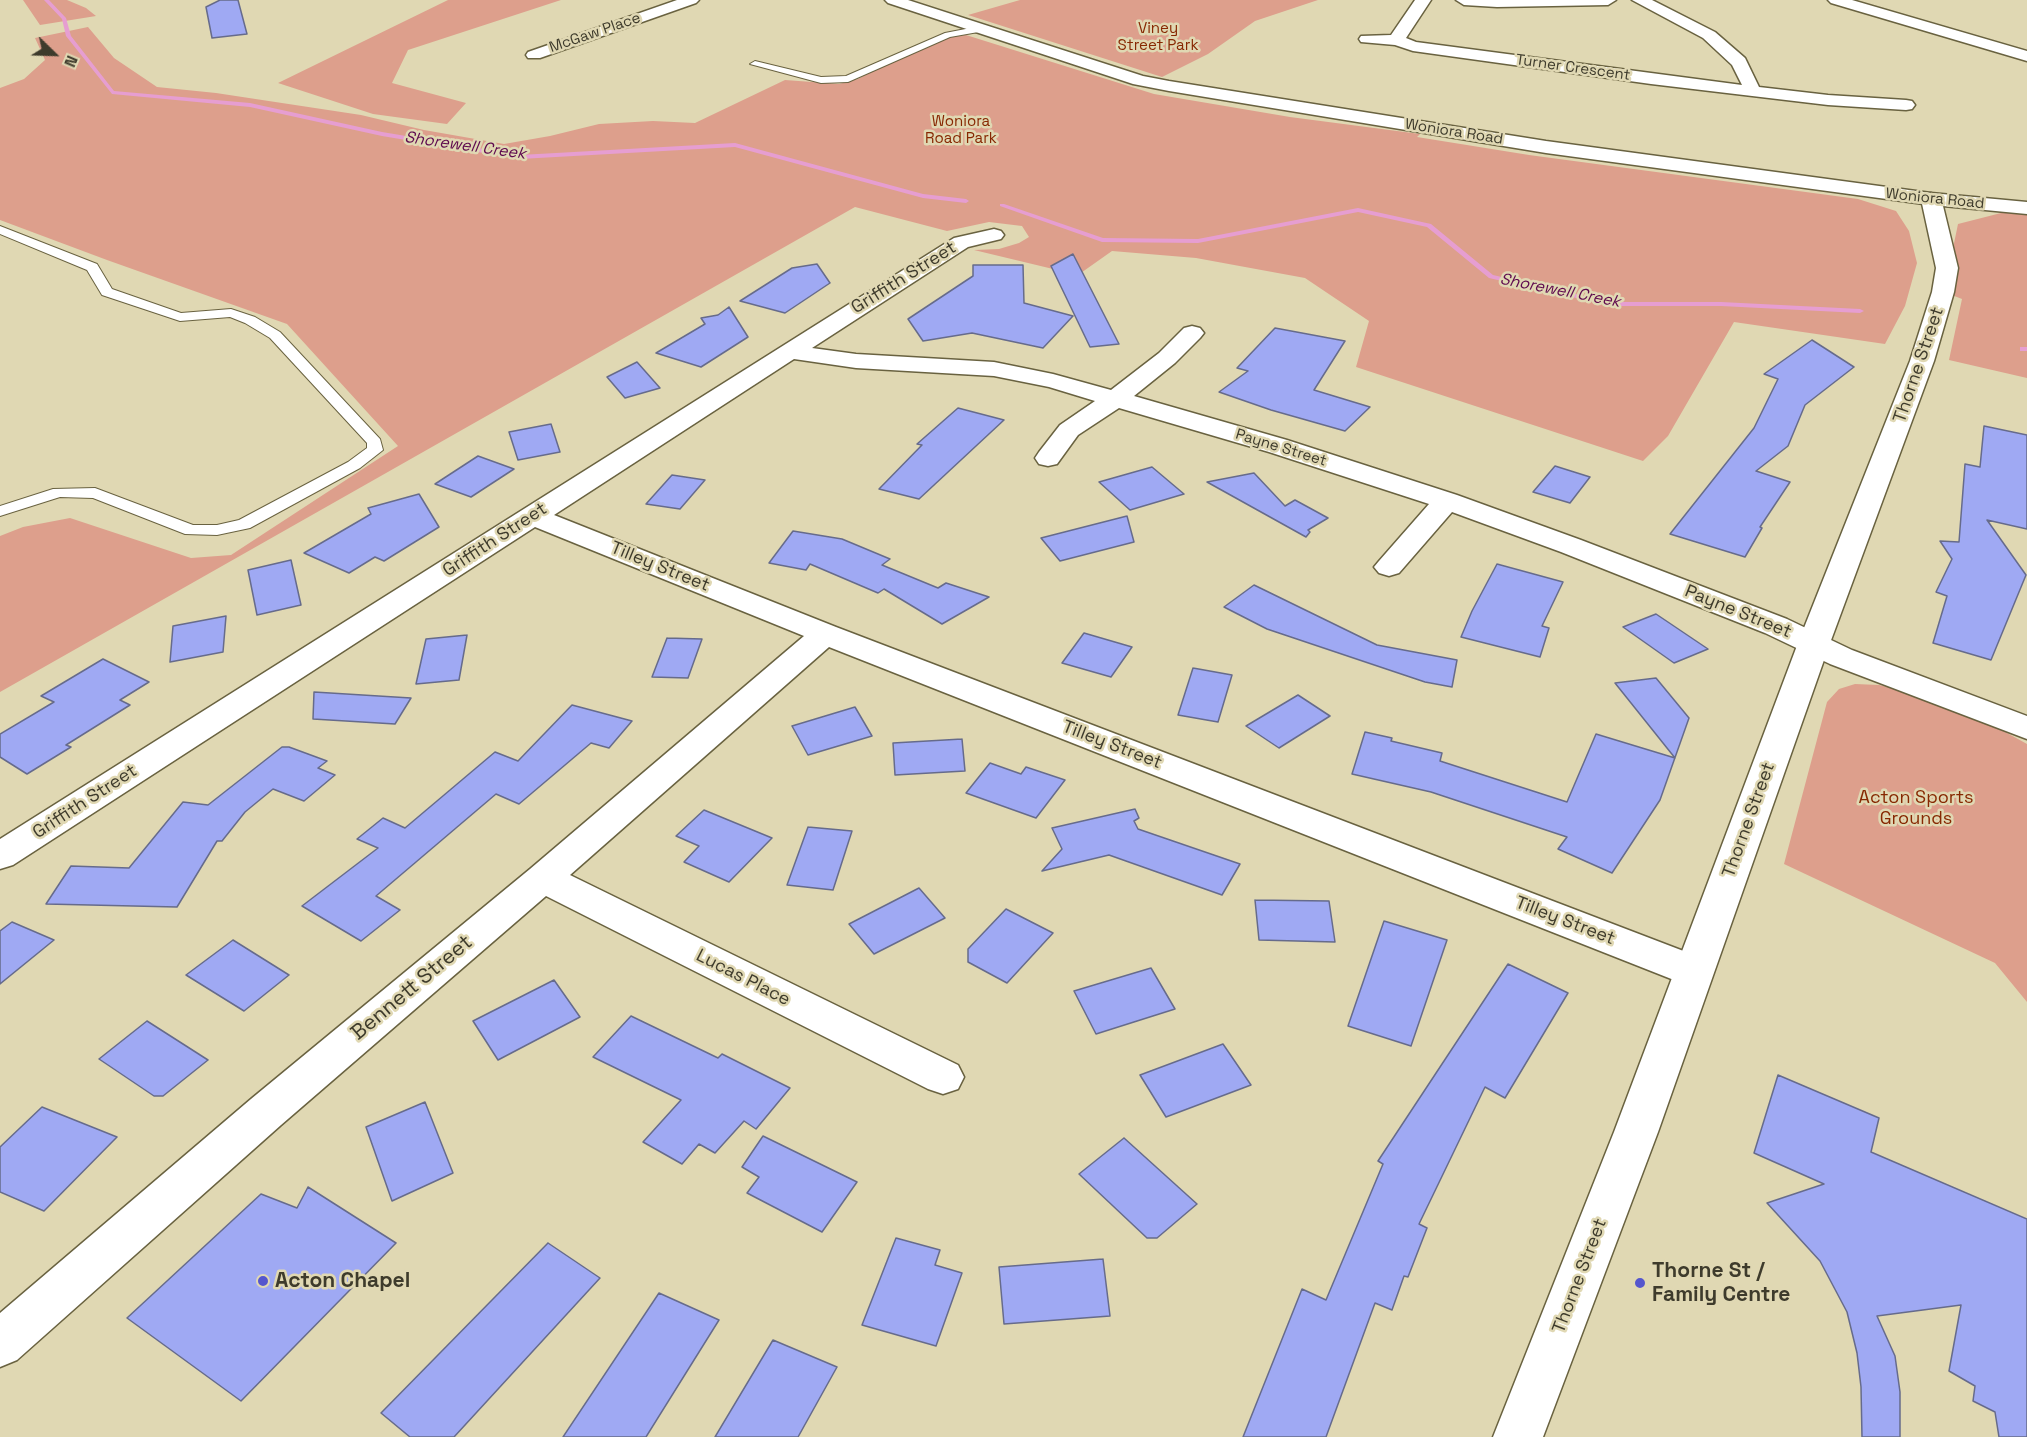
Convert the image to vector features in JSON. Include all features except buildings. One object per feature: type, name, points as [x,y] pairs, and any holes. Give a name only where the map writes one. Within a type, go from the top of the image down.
[{"type":"street","name":"McGaw Place","points":[[534,54],[691,0]]},
{"type":"street","name":"Woniora Road","points":[[893,0],[1139,80],[1234,98],[1546,147],[1931,199],[2027,208]]},
{"type":"street","points":[[1397,40],[1400,32],[1423,0]]},
{"type":"street","points":[[1464,0],[1608,0]]},
{"type":"street","points":[[1640,0],[1709,35],[1739,62],[1750,82],[1750,90]]},
{"type":"street","points":[[1836,0],[1946,30],[2027,56]]},
{"type":"street","points":[[1946,30],[1967,25]]},
{"type":"street","name":"Turner Crescent","points":[[1367,39],[1397,40],[1413,46],[1750,90],[1862,103],[1906,105]]},
{"type":"street","name":"Thorne Street","points":[[1518,1437],[1636,1132],[1693,971],[1922,361],[1944,292],[1947,268],[1944,243],[1931,199]]},
{"type":"street","name":"Griffith Street","points":[[0,856],[960,242],[994,235]]},
{"type":"street","points":[[1048,458],[1069,430],[1115,399],[1167,358],[1192,333]]},
{"type":"street","name":"Payne Street","points":[[788,351],[856,361],[994,369],[1053,381],[1278,446],[1447,501],[1593,554],[1776,626],[1841,657],[2027,728]]},
{"type":"street","points":[[1389,567],[1447,501]]},
{"type":"street","name":"Tilley Street","points":[[532,516],[825,634],[1693,971]]},
{"type":"street","name":"Bennett Street","points":[[0,1344],[266,1112],[543,878],[825,634]]},
{"type":"street","name":"Lucas Place","points":[[543,878],[943,1077]]},
{"type":"lane","points":[[755,64],[822,80],[848,79],[948,35],[981,29]]},
{"type":"lane","points":[[0,230],[92,267],[107,292],[180,317],[231,313],[250,320],[275,335],[375,442],[375,450],[354,465],[244,524],[217,530],[191,530],[95,493],[59,492],[0,512]]},
{"type":"green space","points":[[23,0],[67,0],[86,8],[96,16],[40,25]]},
{"type":"green space","points":[[448,0],[561,0],[408,50],[392,83],[466,103],[447,124],[373,114],[278,83]]},
{"type":"green space","name":"Viney Street Park","points":[[1020,0],[1318,0],[1255,21],[1208,54],[1162,77],[968,15]]},
{"type":"green space","name":"Woniora Road Park","points":[[88,27],[114,58],[157,87],[216,93],[361,115],[424,130],[504,144],[599,124],[653,121],[695,123],[785,80],[839,84],[858,79],[896,59],[951,36],[966,35],[1154,94],[1290,117],[1420,134],[1417,137],[1529,155],[1858,199],[1896,211],[1909,231],[1917,263],[1905,306],[1885,344],[1734,322],[1668,436],[1643,461],[1356,367],[1369,321],[1305,278],[1196,258],[1112,251],[1078,275],[974,250],[999,249],[1019,243],[1029,237],[1022,226],[989,222],[947,231],[855,207],[0,692],[0,536],[23,527],[70,518],[191,558],[231,555],[398,446],[287,324],[0,220],[0,88],[24,79],[45,60],[35,38]]},
{"type":"green space","points":[[2005,212],[2027,213],[2027,378],[1949,360],[1962,299],[1944,292],[1958,224]]},
{"type":"green space","name":"Acton Sports Grounds","points":[[1855,684],[1879,685],[1897,689],[1987,722],[2027,744],[2027,1002],[1995,963],[1784,864],[1827,702],[1839,689]]},
{"type":"waterway","name":"Shorewell Creek","points":[[46,0],[64,19],[69,36],[112,92],[250,105],[382,134],[520,157],[735,145],[923,196],[966,201]]},
{"type":"waterway","name":"Shorewell Creek","points":[[1002,205],[1102,240],[1198,241],[1358,210],[1429,225],[1491,277],[1611,304],[1721,304],[1860,311]]},
{"type":"place","name":"Acton Chapel","points":[[263,1281]]},
{"type":"place","name":"Thorne St / Family Centre","points":[[1640,1283]]}]
